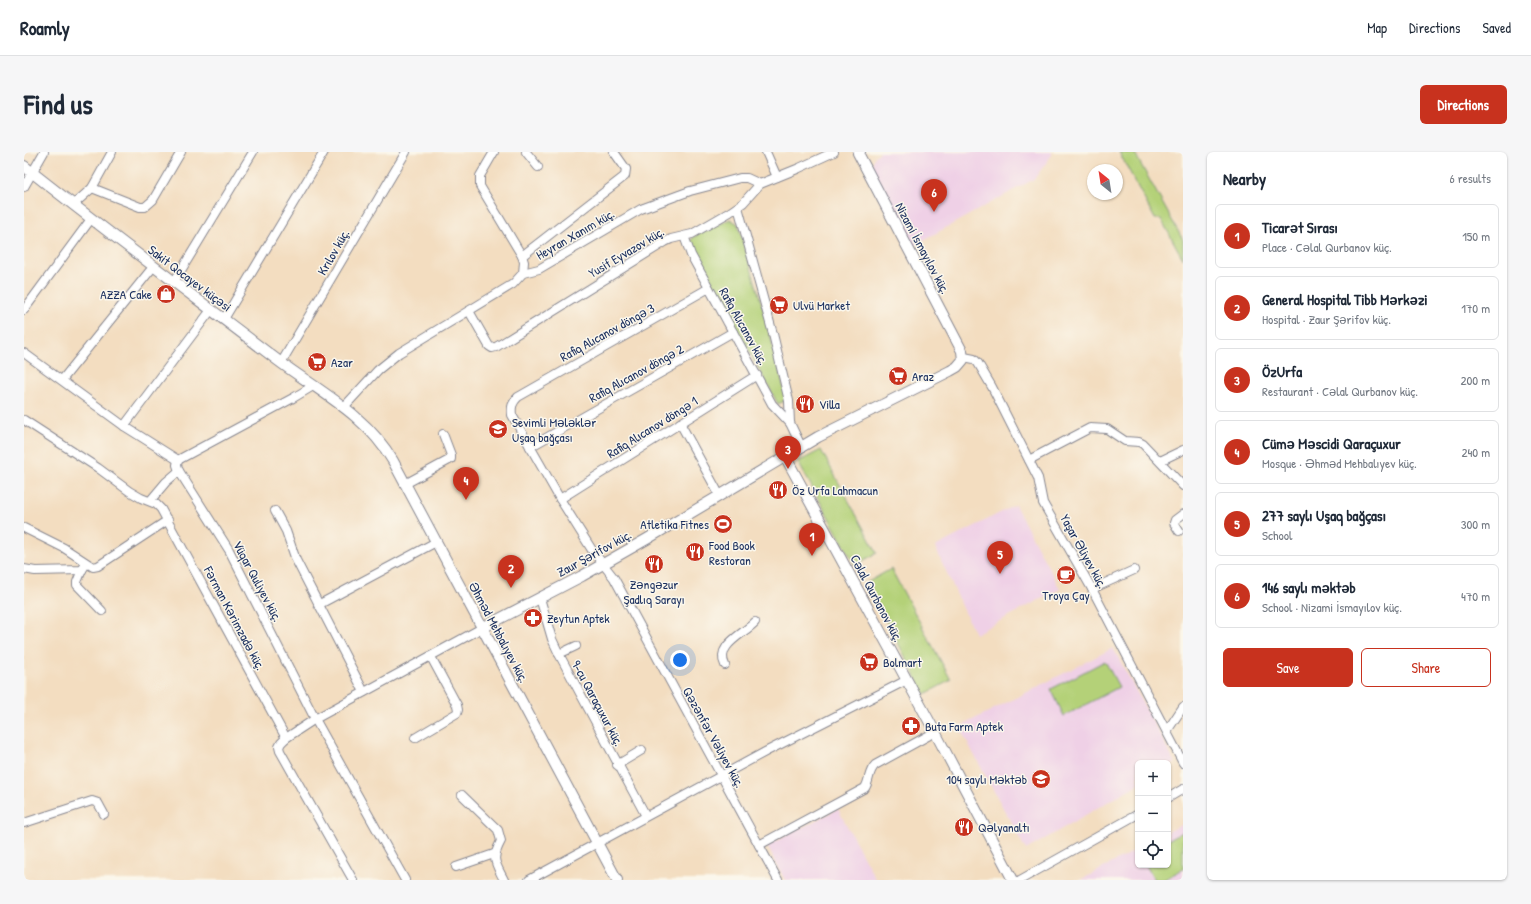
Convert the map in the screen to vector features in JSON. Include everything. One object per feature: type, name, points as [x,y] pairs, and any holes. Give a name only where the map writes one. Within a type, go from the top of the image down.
[{"type":"street","points":[[24,187],[44,152]]},
{"type":"street","points":[[73,205],[92,188],[112,152]]},
{"type":"street","points":[[92,188],[140,207],[145,207],[153,200],[181,152]]},
{"type":"street","points":[[174,282],[253,152]]},
{"type":"street","points":[[224,319],[324,152]]},
{"type":"street","name":"Krılov küç.","points":[[281,363],[406,152]]},
{"type":"street","points":[[494,152],[480,176],[480,186],[522,256],[524,262],[523,273]]},
{"type":"street","points":[[526,152],[538,167]]},
{"type":"street","points":[[522,256],[625,176],[626,169],[614,152]]},
{"type":"street","points":[[766,152],[777,177]]},
{"type":"street","name":"Yusif Eyvazov küç.","points":[[469,311],[489,346],[492,348],[496,347],[665,242],[692,234],[738,207],[760,184],[834,152]]},
{"type":"street","name":"Nizami İsmayılov küç.","points":[[858,152],[964,357]]},
{"type":"street","name":"Sakit Qocayev küçəsi","points":[[24,166],[153,267],[312,386],[344,408]]},
{"type":"street","name":"Heyran Xanım küç.","points":[[344,408],[367,381],[389,360],[513,284],[523,273],[539,269],[626,218],[653,204],[690,191],[740,178],[747,178],[760,184]]},
{"type":"street","points":[[738,207],[786,386],[789,401],[790,423],[801,446]]},
{"type":"street","points":[[24,310],[91,219]]},
{"type":"street","name":"Rafiq Alıcanov küç.","points":[[684,236],[691,255],[772,404],[790,423]]},
{"type":"street","points":[[62,380],[153,267]]},
{"type":"street","name":"Rafiq Alıcanov döngə 3","points":[[518,397],[709,288]]},
{"type":"street","points":[[124,426],[211,310]]},
{"type":"street","name":"Rafiq Alıcanov döngə 2","points":[[530,447],[733,332]]},
{"type":"street","points":[[24,352],[124,426],[178,460],[293,398],[312,386]]},
{"type":"street","name":"Zaur Şərifov küç.","points":[[286,738],[315,719],[364,692],[603,564],[720,496],[801,446],[950,371],[961,362],[964,357]]},
{"type":"street","name":"Yaşar Əliyev küç.","points":[[964,357],[974,359],[981,368],[1038,478],[1043,503],[1092,589],[1183,763]]},
{"type":"street","name":"Rafiq Alıcanov döngə 1","points":[[560,499],[757,375]]},
{"type":"street","name":"Qəzənfər Vəliyev küç.","points":[[518,397],[513,402],[511,408],[512,415],[560,499],[592,550],[614,578],[778,880]]},
{"type":"street","name":"Əhməd Mehbalıyev küç.","points":[[344,408],[367,426],[381,441],[598,842],[617,880]]},
{"type":"street","name":"Fərman Kərimzadə küç.","points":[[24,420],[98,468],[129,491],[156,504],[162,509],[286,738]]},
{"type":"street","points":[[680,423],[720,496]]},
{"type":"street","points":[[1029,460],[1090,428],[1107,429],[1125,440],[1139,442],[1160,461],[1183,486]]},
{"type":"street","points":[[405,484],[450,460],[451,455],[443,434]]},
{"type":"street","points":[[1160,461],[1183,450]]},
{"type":"street","name":"Cəlal Qurbanov küç.","points":[[785,456],[935,732],[1013,880]]},
{"type":"street","name":"Vüqar Quliyev küç.","points":[[178,460],[177,465],[179,471],[229,550],[315,719],[406,880]]},
{"type":"street","points":[[150,501],[166,482],[179,471]]},
{"type":"street","points":[[275,511],[286,531],[292,552],[318,605],[364,692]]},
{"type":"street","points":[[1179,531],[1174,523],[1175,520],[1183,514]]},
{"type":"street","points":[[24,569],[36,571],[98,566],[168,520]]},
{"type":"street","points":[[24,528],[64,548],[84,567]]},
{"type":"street","points":[[318,605],[436,542]]},
{"type":"street","points":[[84,567],[77,582],[78,585],[102,611]]},
{"type":"street","points":[[1092,589],[1134,570]]},
{"type":"street","name":"9-cu Qaraçuxur küç.","points":[[540,598],[552,639],[559,654],[646,816]]},
{"type":"street","points":[[725,665],[722,658],[729,642],[749,629],[755,622]]},
{"type":"street","points":[[559,654],[576,646]]},
{"type":"street","points":[[414,738],[457,713],[458,710],[431,657]]},
{"type":"street","points":[[529,880],[721,775],[907,680]]},
{"type":"street","points":[[1167,731],[1183,707]]},
{"type":"street","points":[[759,845],[865,788],[868,783],[871,769],[875,765],[935,732]]},
{"type":"street","points":[[286,738],[279,747],[280,751],[353,880]]},
{"type":"street","points":[[617,764],[642,750]]},
{"type":"street","points":[[1171,796],[1183,789]]},
{"type":"street","points":[[462,795],[498,830],[501,841],[494,854],[495,862],[504,880]]},
{"type":"street","points":[[24,823],[92,801],[98,803],[104,814]]},
{"type":"street","points":[[1020,880],[1135,816]]},
{"type":"street","points":[[456,867],[494,854]]},
{"type":"shaded area","points":[[880,152],[1052,152],[1052,155],[1034,179],[913,246],[871,168],[875,156]]},
{"type":"shaded area","points":[[1015,505],[1060,589],[975,634],[935,547]]},
{"type":"shaded area","points":[[1113,648],[1175,763],[1171,765],[1171,760],[1135,760],[1135,786],[1026,850],[959,727]]},
{"type":"shaded area","points":[[838,809],[876,880],[785,880],[767,846]]},
{"type":"shaded area","points":[[1183,824],[1183,880],[1081,880],[1135,851],[1135,868],[1171,868],[1171,830]]},
{"type":"green space","points":[[1119,152],[1134,152],[1183,240],[1183,259],[1161,219],[1155,219]]},
{"type":"green space","points":[[730,219],[738,224],[762,305],[787,400],[778,404],[690,243],[693,237]]},
{"type":"green space","points":[[821,450],[877,553],[855,565],[798,462]]},
{"type":"green space","points":[[891,569],[951,680],[925,694],[866,583]]},
{"type":"green space","points":[[1105,661],[1119,687],[1064,716],[1051,689]]},
{"type":"green space","points":[[1183,832],[1183,869],[1163,880],[1154,880],[1148,868],[1171,868],[1171,838]]},
{"type":"place","name":"146 saylı məktəb","points":[[934,212]]},
{"type":"place","name":"AZZA Cake","points":[[166,294]]},
{"type":"place","name":"Ulvü Market","points":[[779,305]]},
{"type":"place","name":"Azar","points":[[317,362]]},
{"type":"place","name":"Araz","points":[[898,376]]},
{"type":"place","name":"Villa","points":[[805,404]]},
{"type":"place","name":"Sevimli Mələklər Uşaq bağçası","points":[[498,429]]},
{"type":"place","name":"ÖzUrfa","points":[[788,469]]},
{"type":"place","name":"Öz Urfa Lahmacun","points":[[778,490]]},
{"type":"place","name":"Cümə Məscidi Qaraçuxur","points":[[466,500]]},
{"type":"place","name":"Atletika Fitnes","points":[[723,524]]},
{"type":"place","name":"Food Book Restoran","points":[[695,552]]},
{"type":"place","name":"Ticarət Sırası","points":[[812,556]]},
{"type":"place","name":"Zəngəzur Şadlıq Sarayı","points":[[654,564]]},
{"type":"place","name":"277 saylı Uşaq bağçası","points":[[1000,574]]},
{"type":"place","name":"Troya Çay","points":[[1066,575]]},
{"type":"place","name":"General Hospital Tibb Mərkəzi","points":[[511,588]]},
{"type":"place","name":"Zeytun Aptek","points":[[533,618]]},
{"type":"place","name":"Bolmart","points":[[869,662]]},
{"type":"place","name":"Buta Farm Aptek","points":[[911,726]]},
{"type":"place","name":"104 saylı Məktəb","points":[[1041,779]]},
{"type":"place","name":"Qəlyanaltı","points":[[964,827]]}]
